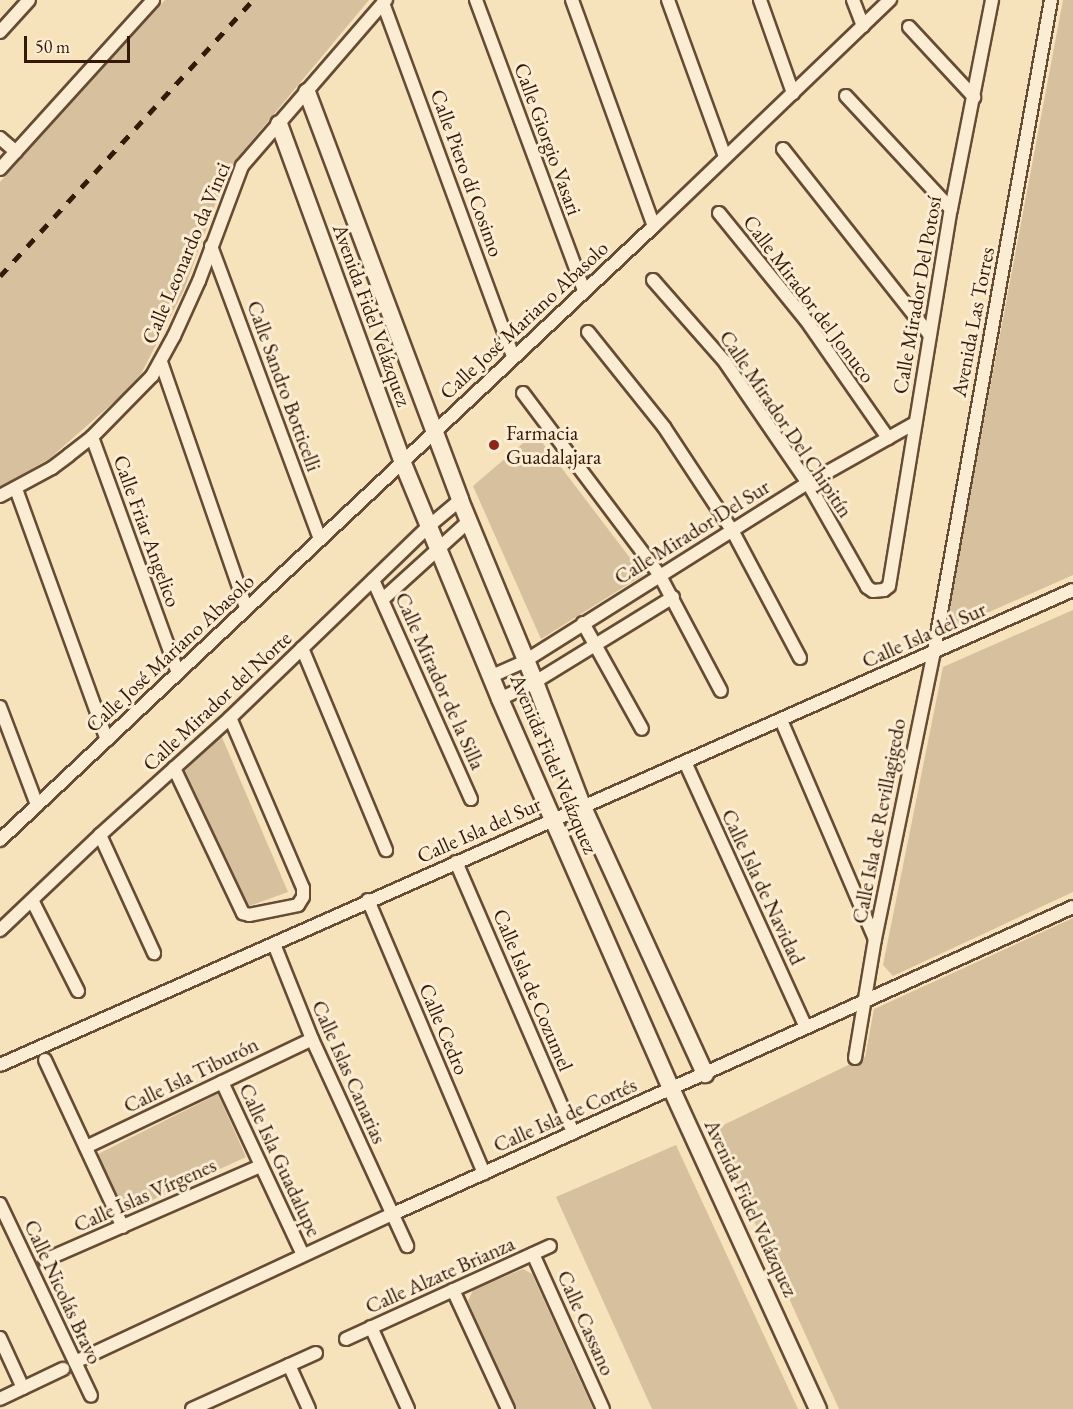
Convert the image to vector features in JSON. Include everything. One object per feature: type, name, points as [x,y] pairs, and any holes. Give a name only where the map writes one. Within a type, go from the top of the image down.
[{"type":"street","points":[[0,32],[17,5],[29,0]]},
{"type":"street","points":[[0,169],[153,0]]},
{"type":"street","name":"Calle Giorgio Vasari","points":[[476,0],[584,291]]},
{"type":"street","points":[[572,0],[654,226]]},
{"type":"street","points":[[668,0],[725,157]]},
{"type":"street","points":[[760,0],[793,93]]},
{"type":"street","points":[[854,0],[862,26]]},
{"type":"street","name":"Calle José Mariano Abasolo","points":[[0,840],[654,226],[890,0]]},
{"type":"street","name":"Calle Mirador Del Potosí","points":[[879,592],[889,586],[951,209],[992,0]]},
{"type":"street","name":"Avenida Las Torres","points":[[934,651],[1051,0]]},
{"type":"street","name":"Calle Leonardo da Vinci","points":[[0,496],[52,468],[92,437],[140,391],[161,362],[184,315],[242,166],[385,1]]},
{"type":"street","name":"Calle Piero dí Cosimo","points":[[385,1],[513,356]]},
{"type":"street","points":[[909,27],[974,97]]},
{"type":"street","name":"Avenida Fidel Velázquez","points":[[307,92],[468,522],[535,682],[582,805],[705,1074]]},
{"type":"street","points":[[846,96],[951,209]]},
{"type":"street","name":"Avenida Fidel Velázquez","points":[[279,124],[402,461],[500,699],[671,1088],[819,1409]]},
{"type":"street","points":[[0,138],[16,152]]},
{"type":"street","points":[[783,149],[930,335]]},
{"type":"street","name":"Calle Mirador del Jonuco","points":[[719,213],[806,320],[888,438]]},
{"type":"street","name":"Calle Sandro Botticelli","points":[[211,246],[320,539]]},
{"type":"street","name":"Calle Mirador Del Chipitín","points":[[653,280],[725,362],[808,483],[867,587],[879,592]]},
{"type":"street","points":[[588,332],[664,428],[732,530],[800,658]]},
{"type":"street","points":[[161,362],[246,608]]},
{"type":"street","points":[[524,393],[659,574],[722,691]]},
{"type":"street","name":"Calle Mirador Del Sur","points":[[492,676],[525,661],[659,574],[808,483],[915,423]]},
{"type":"street","name":"Calle Friar Angelico","points":[[92,437],[177,673]]},
{"type":"street","points":[[15,489],[107,740]]},
{"type":"street","name":"Calle Mirador del Norte","points":[[0,930],[100,835],[230,718],[429,526],[460,500]]},
{"type":"street","points":[[383,599],[468,522]]},
{"type":"street","name":"Calle Mirador de la Silla","points":[[374,580],[471,799]]},
{"type":"street","name":"Calle Isla del Sur","points":[[0,1065],[582,805],[781,720],[1073,590]]},
{"type":"street","points":[[500,699],[535,682],[673,597]]},
{"type":"street","points":[[583,623],[642,729]]},
{"type":"street","points":[[302,648],[386,850]]},
{"type":"street","name":"Calle Isla de Revillagigedo","points":[[855,1058],[876,939],[934,651]]},
{"type":"street","points":[[0,707],[37,805]]},
{"type":"street","points":[[174,768],[240,908],[246,915],[292,907],[303,897],[301,883],[230,718]]},
{"type":"street","points":[[781,720],[876,939]]},
{"type":"street","name":"Calle Isla de Navidad","points":[[685,762],[806,1027]]},
{"type":"street","points":[[100,835],[154,953]]},
{"type":"street","name":"Calle Isla de Cozumel","points":[[456,862],[573,1133]]},
{"type":"street","points":[[32,900],[78,991]]},
{"type":"street","name":"Calle Cedro","points":[[368,900],[484,1173]]},
{"type":"street","name":"Calle Isla de Cortés","points":[[75,1362],[303,1255],[1073,907]]},
{"type":"street","name":"Calle Islas Canarias","points":[[274,944],[312,1039],[407,1246]]},
{"type":"street","name":"Calle Isla Tiburón","points":[[86,1147],[312,1039]]},
{"type":"street","points":[[45,1060],[123,1227]]},
{"type":"street","name":"Calle Isla Guadalupe","points":[[222,1082],[303,1255]]},
{"type":"street","name":"Calle Islas Vírgenes","points":[[45,1260],[260,1166]]},
{"type":"street","name":"Calle Nicolás Bravo","points":[[0,1204],[91,1396]]},
{"type":"street","name":"Calle Alzate Brianza","points":[[346,1339],[550,1246]]},
{"type":"street","name":"Calle Cassano","points":[[533,1254],[603,1409]]},
{"type":"street","points":[[453,1290],[508,1409]]},
{"type":"street","points":[[371,1327],[408,1409]]},
{"type":"street","points":[[0,1338],[23,1388]]},
{"type":"street","points":[[192,1409],[208,1406],[316,1353]]},
{"type":"street","points":[[289,1365],[309,1409]]},
{"type":"street","points":[[0,1399],[63,1369]]},
{"type":"shaded area","points":[[165,0],[369,0],[234,162],[224,180],[184,290],[141,374],[123,394],[49,459],[0,487],[0,182]]},
{"type":"shaded area","points":[[1063,0],[1073,0],[1073,575],[944,632]]},
{"type":"shaded area","points":[[535,433],[643,575],[541,639],[473,486]]},
{"type":"shaded area","points":[[1073,610],[1073,892],[893,976],[883,965],[943,667]]},
{"type":"shaded area","points":[[221,735],[288,892],[246,907],[184,772]]},
{"type":"shaded area","points":[[1073,918],[1073,1409],[839,1409],[713,1130],[865,1057],[874,1009]]},
{"type":"shaded area","points":[[218,1094],[246,1157],[124,1213],[96,1155]]},
{"type":"shaded area","points":[[676,1145],[798,1409],[652,1409],[556,1197]]},
{"type":"shaded area","points":[[523,1269],[532,1274],[593,1409],[516,1409],[468,1301],[473,1290]]},
{"type":"railway","points":[[0,276],[253,0]]},
{"type":"place","name":"Farmacia Guadalajara","points":[[494,445]]}]
